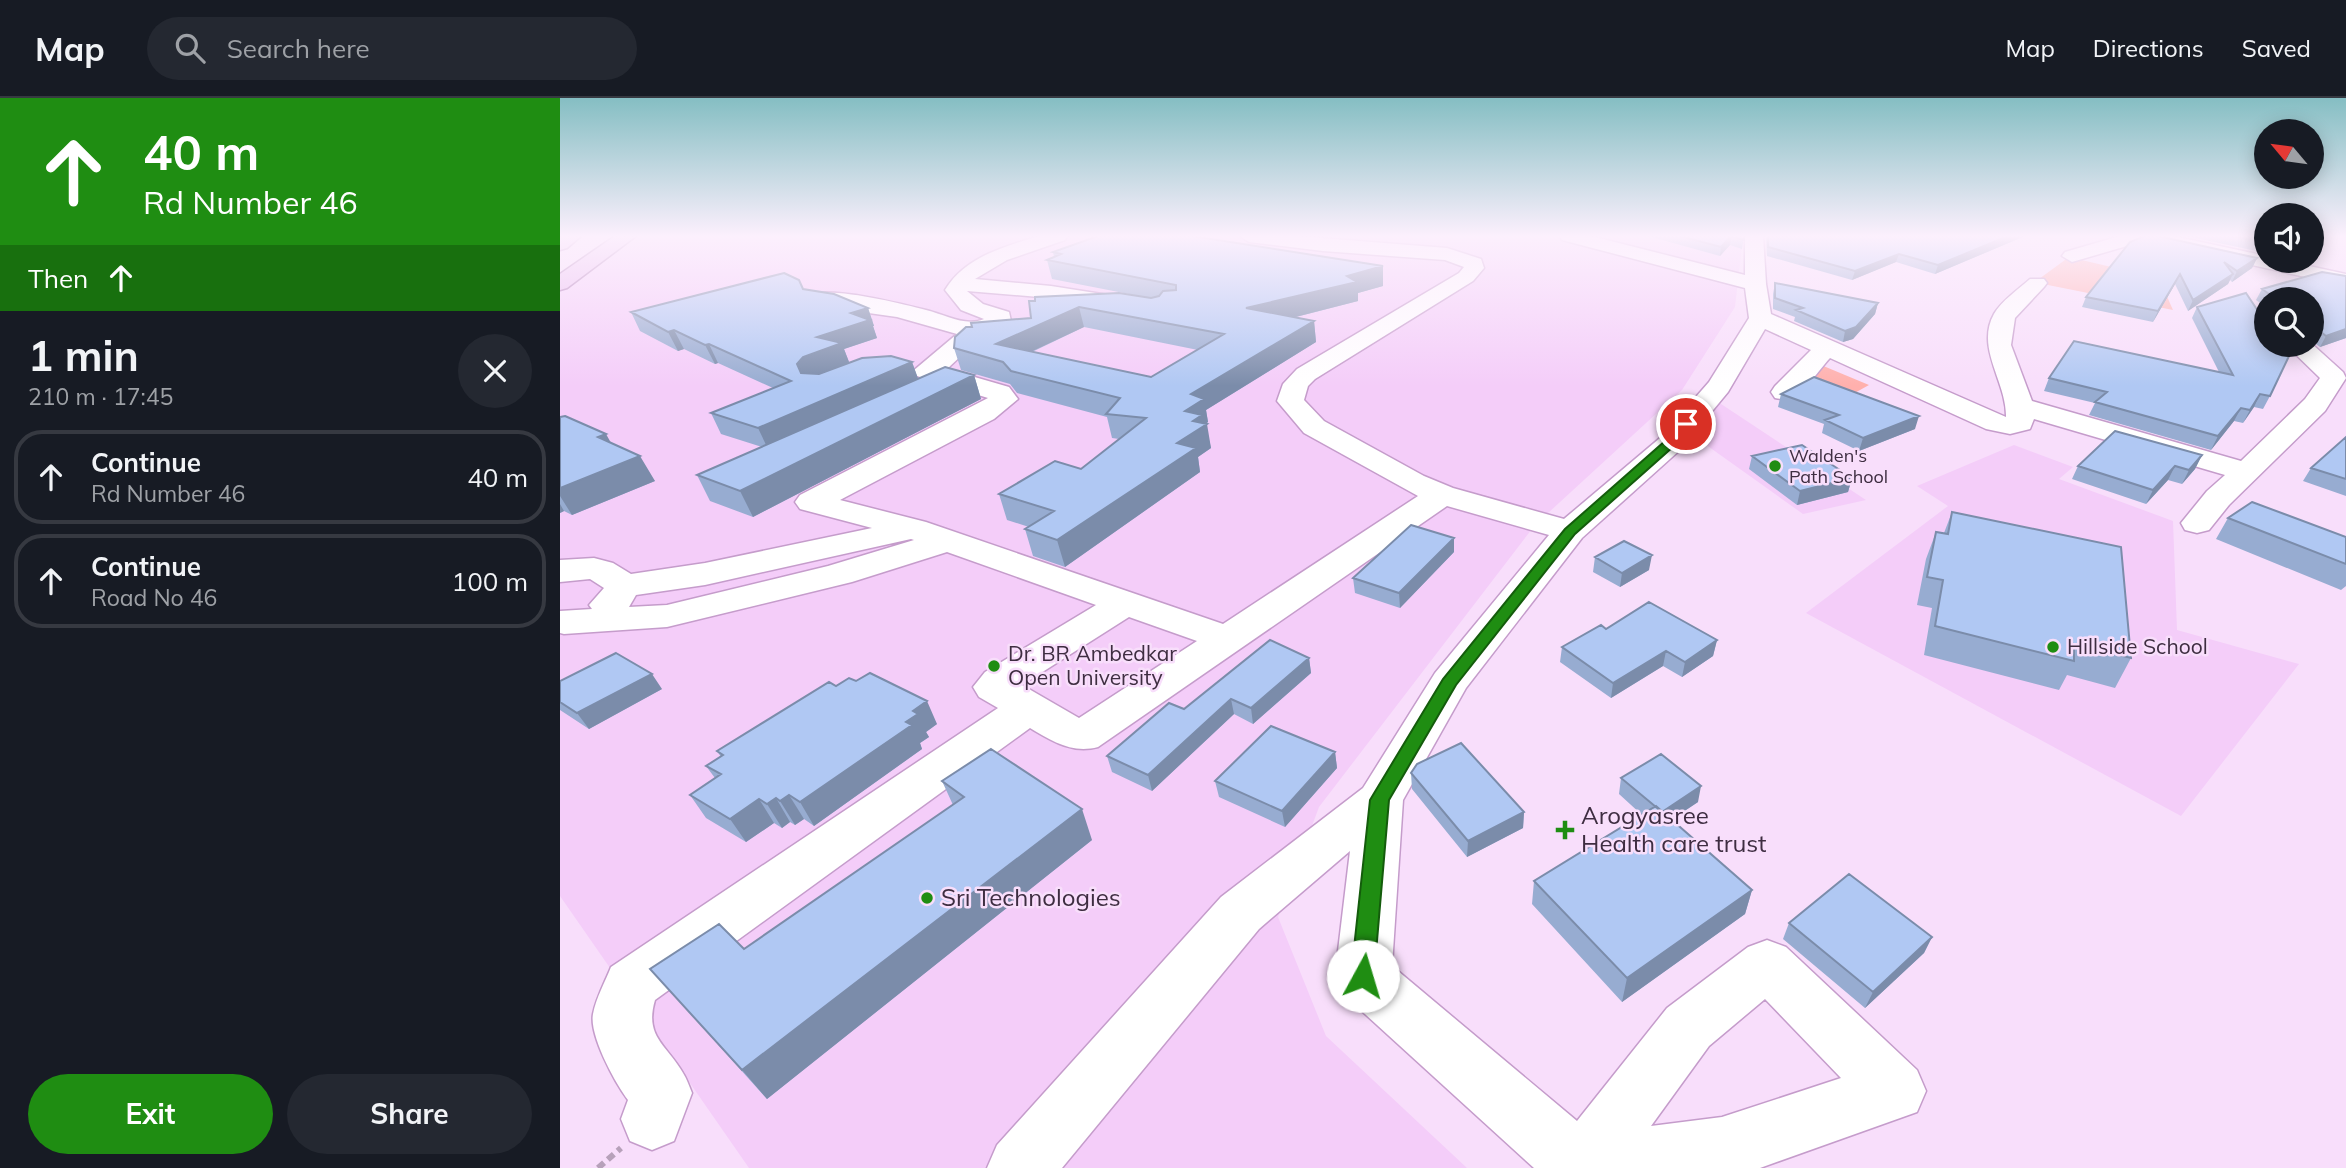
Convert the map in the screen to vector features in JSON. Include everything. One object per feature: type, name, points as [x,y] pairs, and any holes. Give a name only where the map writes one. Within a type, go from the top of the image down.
[{"type":"street","points":[[819,299],[883,305],[973,331],[990,327],[1000,321],[1001,317],[967,305],[958,297],[958,286]]},
{"type":"street","points":[[980,286],[1051,292],[1142,307]]},
{"type":"street","points":[[1450,286],[1306,374],[1296,384],[1290,401],[1314,427],[1413,483],[1442,495],[1570,531]]},
{"type":"street","points":[[1020,1168],[1240,913],[1380,800],[1449,682],[1570,531],[1670,444],[1720,386],[1760,318],[1755,286]]},
{"type":"street","points":[[1760,318],[1996,423],[2010,426],[2020,423],[2020,406],[1999,345],[2004,316],[2034,286]]},
{"type":"street","points":[[932,381],[944,360],[973,331]]},
{"type":"street","points":[[1784,392],[1826,348]]},
{"type":"street","points":[[2197,523],[2218,498],[2315,405],[2334,377],[2312,357]]},
{"type":"street","points":[[900,366],[932,381],[1000,393],[1005,399],[984,413],[811,502],[914,529],[1228,639]]},
{"type":"street","points":[[2020,406],[2247,472]]},
{"type":"street","points":[[1125,603],[999,681],[994,687],[1069,732],[1083,736],[1442,495]]},
{"type":"street","points":[[562,622],[613,603],[624,586],[705,574],[914,529]]},
{"type":"street","points":[[562,622],[667,616],[839,574],[948,541]]},
{"type":"street","points":[[560,571],[592,566],[610,574],[624,586]]},
{"type":"street","points":[[652,1119],[660,1093],[635,1061],[621,1016],[631,985],[1028,708]]},
{"type":"street","points":[[1380,800],[1363,976],[1581,1167],[1722,1149],[1895,1091],[1767,964],[1688,1027],[1581,1167]]},
{"type":"shaded area","name":"Dr. BR Ambedkar Open University","points":[[564,286],[1737,286],[1735,307],[1682,390],[1535,525],[1319,807],[1278,917],[1326,1036],[1467,1168],[749,1168],[560,896],[560,289]]},
{"type":"shaded area","points":[[2053,286],[2162,286],[2173,310]]},
{"type":"shaded area","points":[[1821,365],[1869,385],[1851,395],[1811,379]]},
{"type":"shaded area","name":"Walden's Path School","points":[[1715,400],[1866,500],[1803,514],[1688,432]]},
{"type":"shaded area","name":"Hillside School","points":[[2014,445],[2073,467],[2059,479],[2173,521],[2177,630],[2299,664],[2181,816],[1806,613],[1948,506],[1917,486]]},
{"type":"building","points":[[733,286],[802,286],[803,289],[834,294],[868,308],[851,313],[870,320],[817,337],[842,343],[803,357],[797,364],[801,373],[819,374],[862,358],[891,356],[912,362],[758,428],[711,413],[791,381],[674,330],[668,332],[631,312]]},
{"type":"building","points":[[1176,286],[1340,286],[1246,308],[1314,321],[1191,394],[1204,399],[1185,411],[1202,415],[1193,421],[1207,424],[1177,443],[1196,448],[1057,540],[1025,529],[1054,511],[999,494],[1055,461],[1081,469],[1146,418],[1106,414],[1120,398],[1011,371],[1003,362],[954,348],[955,337],[966,327],[972,327],[971,323],[1031,318],[1029,301],[1035,301],[1035,297],[1119,293],[1151,298],[1159,296],[1163,291],[1176,290]],"holes":[[[1079,307],[1224,334],[1151,377],[996,344]]]},
{"type":"building","points":[[1775,286],[1790,286],[1878,303],[1856,327],[1845,331],[1796,310],[1803,308],[1775,298]]},
{"type":"building","points":[[2095,286],[2173,286],[2158,311],[2086,297]]},
{"type":"building","points":[[2186,286],[2215,286],[2193,300]]},
{"type":"building","points":[[2346,286],[2346,329],[2326,336],[2324,287],[2269,287]]},
{"type":"building","points":[[2246,293],[2254,305],[2254,357],[2289,357],[2270,396],[2260,394],[2250,410],[2241,408],[2218,436],[2095,402],[2107,392],[2049,378],[2074,341],[2233,375],[2197,307]]},
{"type":"building","points":[[945,367],[974,375],[740,491],[697,475]]},
{"type":"building","points":[[1814,377],[1919,416],[1863,438],[1825,420],[1839,415],[1781,394]]},
{"type":"building","points":[[565,416],[606,434],[598,437],[640,456],[560,488],[560,417]]},
{"type":"building","points":[[2115,431],[2202,455],[2189,470],[2175,466],[2153,490],[2078,466]]},
{"type":"building","points":[[2346,437],[2346,479],[2311,468]]},
{"type":"building","points":[[1802,445],[1852,478],[1800,491],[1752,456]]},
{"type":"building","points":[[2252,502],[2346,537],[2346,564],[2228,518]]},
{"type":"building","points":[[1952,512],[2121,547],[2131,658],[2074,644],[2074,661],[1935,626],[1943,580],[1927,577],[1936,532],[1948,534]]},
{"type":"building","points":[[1411,525],[1454,538],[1399,593],[1353,578]]},
{"type":"building","points":[[1624,541],[1652,555],[1622,573],[1595,557]]},
{"type":"building","points":[[1649,602],[1717,640],[1685,662],[1666,651],[1613,683],[1562,647],[1601,625],[1606,629]]},
{"type":"building","points":[[1270,640],[1309,658],[1251,708],[1231,699],[1148,775],[1107,756],[1169,703],[1184,709]]},
{"type":"building","points":[[616,653],[652,674],[577,713],[560,702],[560,681]]},
{"type":"building","points":[[870,673],[927,701],[913,711],[918,714],[906,722],[912,725],[800,802],[789,795],[780,801],[776,798],[767,804],[759,799],[730,819],[690,795],[721,774],[706,766],[723,755],[717,751],[829,682],[836,686],[849,678],[856,681]]},
{"type":"building","points":[[1271,726],[1335,752],[1282,811],[1215,781]]},
{"type":"building","points":[[1461,743],[1524,812],[1468,841],[1411,773],[1417,764]]},
{"type":"building","points":[[991,749],[1082,809],[742,1070],[650,969],[719,924],[744,949],[964,797],[942,781]]},
{"type":"building","points":[[1661,754],[1701,786],[1662,812],[1621,778]]},
{"type":"building","points":[[1656,806],[1752,890],[1627,978],[1534,881]]},
{"type":"building","points":[[1849,874],[1932,937],[1873,992],[1789,923]]},
{"type":"place","name":"Walden's Path School","points":[[1775,466]]},
{"type":"place","name":"Hillside School","points":[[2053,647]]},
{"type":"place","name":"Dr. BR Ambedkar Open University","points":[[994,666]]},
{"type":"place","name":"Arogyasree Health care trust","points":[[1565,830]]},
{"type":"place","name":"Sri Technologies","points":[[927,898]]},
{"type":"route","points":[[1363,976],[1380,800],[1449,682],[1570,531],[1670,444],[1686,424]]}]
